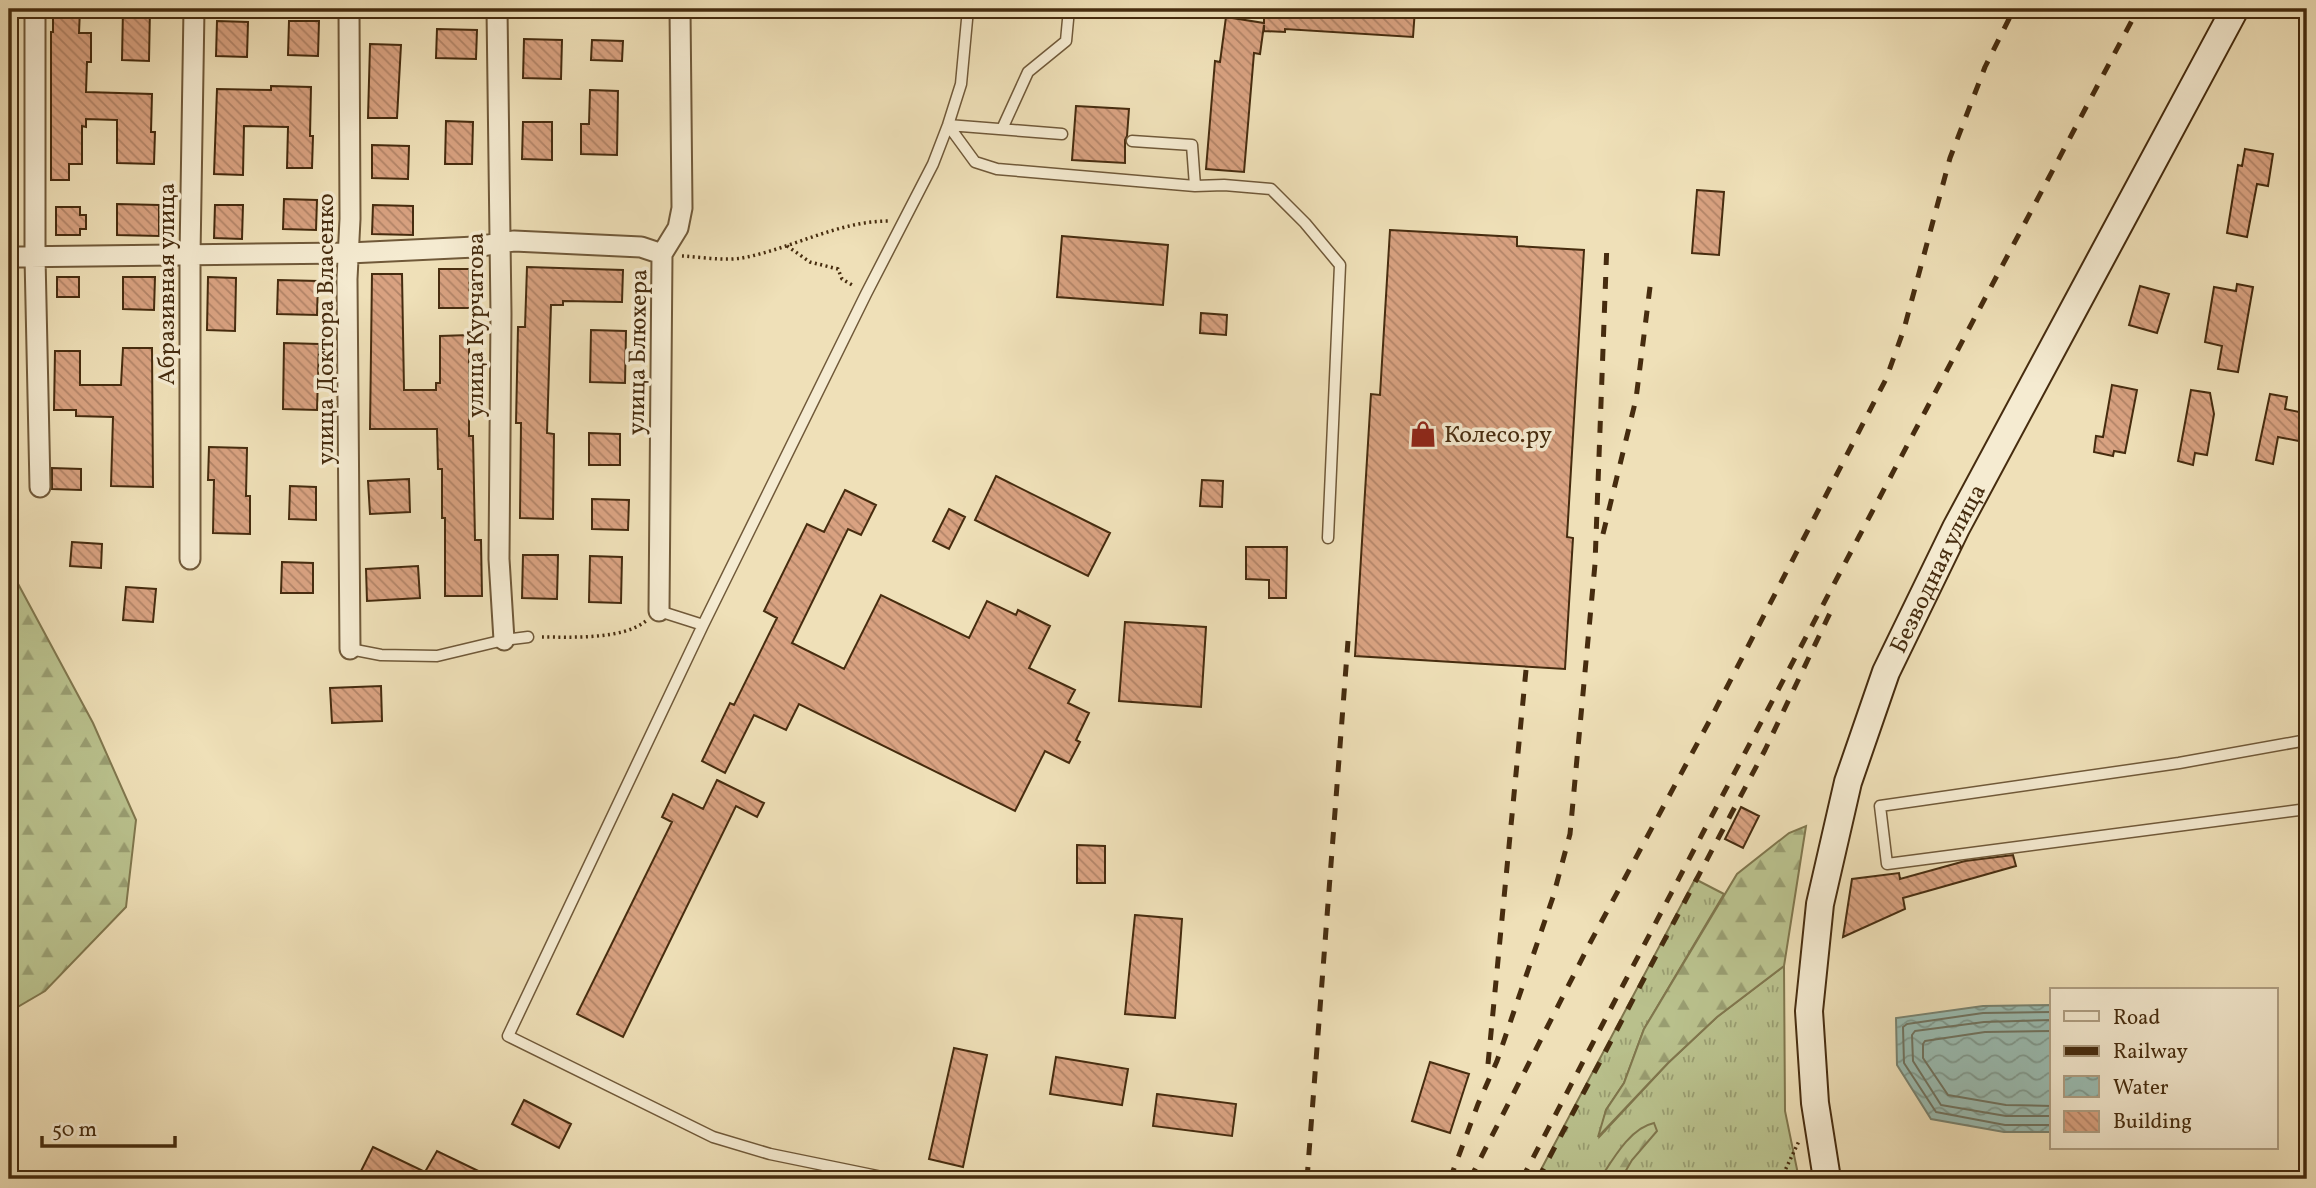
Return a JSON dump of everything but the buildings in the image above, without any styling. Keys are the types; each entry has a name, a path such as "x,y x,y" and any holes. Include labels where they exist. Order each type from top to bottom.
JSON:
{"main road":[{"name":"Безводная улица","path":"1827,1179 1815,1103 1810,1011 1820,904 1848,782 1886,672 1956,528 2235,9"}],"street":[{"path":"36,9 35,257 40,487"},
{"name":"Абразивная улица","path":"190,559 190,255 194,9"},
{"name":"улица Доктора Власенко","path":"349,9 350,649"},
{"name":"улица Курчатова","path":"497,9 500,242 499,559 504,640"},
{"name":"улица Блюхера","path":"659,611 662,254 678,228 682,208 680,9"},
{"path":"9,257 349,253 475,247 500,242 641,247 662,254"}],"lane":[{"path":"892,1179 770,1154 713,1137 508,1036 703,625 933,164 961,84 968,9"},
{"path":"1002,129 1028,72 1066,41 1069,9"},
{"path":"948,125 1062,134"},
{"path":"948,125 975,162 997,169 1195,186 1271,188 1305,223 1340,265 1328,538"},
{"path":"1132,141 1192,145 1195,186"},
{"path":"659,611 703,625"},
{"path":"350,649 381,655 438,656 528,637"},
{"path":"2307,740 2179,763 1880,806 1887,864 2307,808"}],"path":[{"path":"662,254 737,259 866,221 904,221"},
{"path":"787,246 810,261 838,269 842,279 866,294"},
{"path":"528,637 589,637 637,628 659,611"},
{"path":"1445,1179 1473,1179"}],"green space":[{"path":"9,567 93,723 136,820 126,907 45,991 9,1012"},
{"path":"1806,826 1784,966 1717,1017 1668,1063 1598,1137 1606,1110 1624,1083 1644,1029 1737,874 1789,833"},
{"path":"1695,879 1724,894 1644,1029 1624,1083 1606,1110 1600,1136 1668,1063 1717,1017 1784,966 1785,1111 1799,1179 1536,1179"},
{"path":"1654,1123 1657,1131 1632,1160 1621,1179 1600,1179 1630,1138 1645,1126"}],"water":[{"path":"2050,1005 2050,1132 2004,1132 1931,1119 1897,1065 1896,1018 1983,1006"}],"railway":[{"path":"1470,1179 1590,943 1711,718 1886,379 1904,329 1950,158 1985,67 2014,9"},
{"path":"1522,1179 2138,9"},
{"path":"1450,1179 1497,1061 1553,897 1570,834 1595,564 1607,242"},
{"path":"1603,534 1636,399 1651,279"},
{"path":"1538,1179 1765,750 1830,613"},
{"path":"1307,1179 1348,641"},
{"path":"1488,1064 1526,670"}],"place":[{"name":"Колесо.ру","path":"1423,434"}]}
